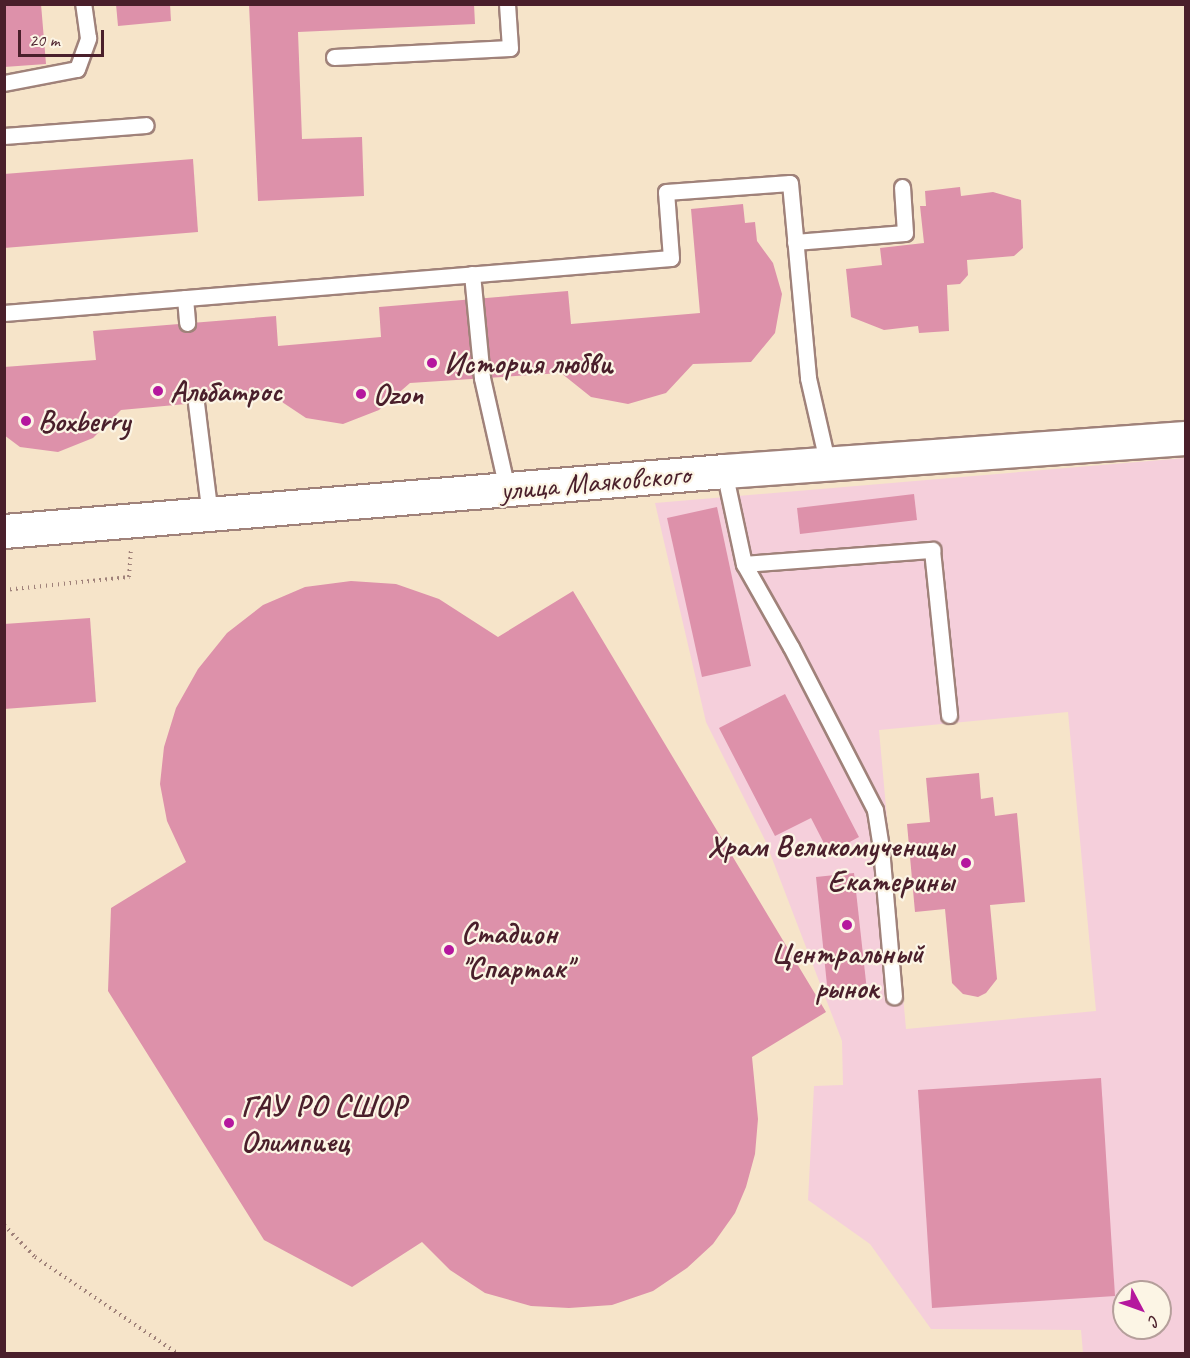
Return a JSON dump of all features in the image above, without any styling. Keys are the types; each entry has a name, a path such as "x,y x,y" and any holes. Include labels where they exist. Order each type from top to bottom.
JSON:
{"street":[{"name":"улица Маяковского","path":"4,531 724,471 1185,438"}],"lane":[{"path":"4,83 77,69 88,38 83,4"},
{"path":"334,57 510,48 507,4"},
{"path":"4,136 146,125"},
{"path":"4,313 671,258 666,192 789,183 808,378 828,465"},
{"path":"795,242 905,233 902,187"},
{"path":"472,274 482,378 507,489"},
{"path":"185,298 187,323"},
{"path":"196,403 210,515"},
{"path":"724,471 744,564 791,647 875,810 881,848 894,996"},
{"path":"744,564 932,550 949,715"}],"path":[{"path":"4,590 129,576 131,544"},
{"path":"4,1225 35,1257 177,1353"}],"shaded area":[{"name":"Центральный рынок","path":"1185,458 1185,1353 1083,1353 1081,1330 931,1329 870,1244 808,1200 814,1086 843,1085 842,1041 765,840 706,722 655,503","holes":["1068,712 1096,1011 906,1029 879,730"]}],"building":[{"path":"4,4 41,4 46,64 4,67"},
{"path":"116,4 170,4 171,21 118,26"},
{"path":"249,4 474,4 475,24 298,32 302,139 362,137 364,196 258,201"},
{"path":"193,159 198,232 4,248 4,174"},
{"path":"960,187 961,196 993,192 1021,200 1023,248 1014,256 967,260 968,275 960,284 947,285 949,331 919,333 918,326 884,330 851,317 846,269 882,265 880,248 924,243 920,206 926,206 925,191"},
{"path":"743,204 745,223 755,222 757,241 773,263 782,294 775,333 751,362 693,364 666,393 628,404 591,397 561,373 410,383 379,410 343,424 306,418 273,396 121,410 93,438 58,452 20,447 4,435 4,367 96,360 93,331 276,316 278,346 381,337 379,307 568,291 571,324 700,313 691,209"},
{"path":"914,494 917,520 800,534 797,508"},
{"path":"717,507 751,666 702,677 667,518"},
{"name":"Стадион \"Спартак\"","path":"351,581 396,584 439,599 498,637 573,591 826,1012 752,1057 758,1119 755,1154 746,1187 735,1213 713,1244 687,1268 653,1291 612,1305 569,1308 531,1306 485,1293 450,1270 422,1242 352,1287 264,1240 108,991 111,908 186,862 167,821 160,784 164,747 176,708 198,669 227,633 263,605 305,587"},
{"path":"90,618 96,702 4,709 4,624"},
{"path":"785,694 859,837 829,853 811,818 775,836 719,728"},
{"name":"Храм Великомученицы Екатерины","path":"979,773 981,799 993,797 995,816 1017,813 1025,902 990,905 997,979 986,993 978,997 963,994 952,983 945,909 915,912 907,824 930,822 926,778"},
{"path":"854,873 867,991 828,995 816,877"},
{"path":"1101,1078 1114,1280 1112,1280 1112,1296 932,1308 918,1090"}],"place":[{"name":"История любви","path":"432,363"},
{"name":"Альбатрос","path":"158,391"},
{"name":"Ozon","path":"361,394"},
{"name":"Boxberry","path":"26,421"},
{"name":"Храм Великомученицы Екатерины","path":"966,863"},
{"name":"Центральный рынок","path":"847,925"},
{"name":"Стадион \"Спартак\"","path":"449,950"},
{"name":"ГАУ РО СШОР Олимпиец","path":"229,1123"}]}
